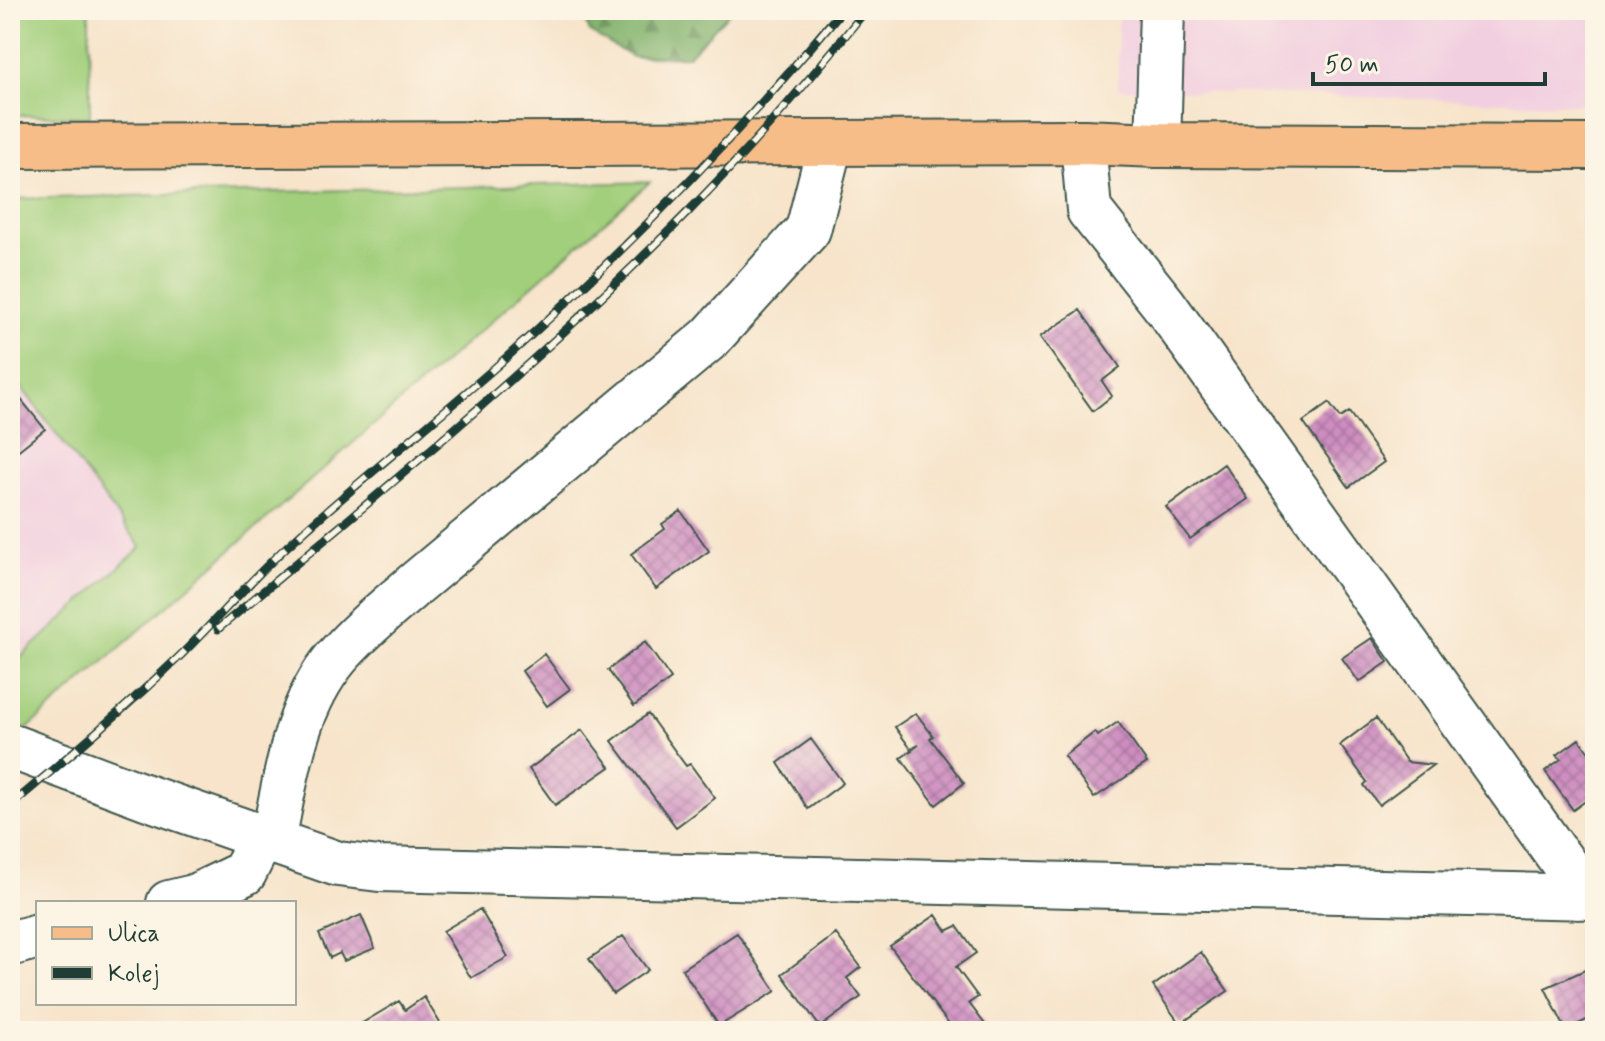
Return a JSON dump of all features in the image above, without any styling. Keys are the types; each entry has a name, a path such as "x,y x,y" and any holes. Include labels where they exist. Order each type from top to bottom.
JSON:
{"main road":[{"path":"10,146 1083,142 1595,147"}],"street":[{"path":"1158,145 1162,10"},
{"path":"1083,142 1089,210 1165,306 1586,897"},
{"path":"177,901 194,897 244,873 268,839 295,735 313,696 336,658 393,603 710,338 808,230 830,144"},
{"path":"10,746 338,864 379,869 1586,897"},
{"path":"10,944 36,937"}],"shaded area":[{"path":"1118,10 1595,10 1595,105 1118,89"},
{"path":"10,372 142,547 10,667"}],"green space":[{"path":"10,10 89,10 90,117 10,115"},
{"path":"580,10 732,10 688,56 632,57 590,32"},
{"path":"650,182 26,730 10,727 10,667 141,547 10,372 10,199"}],"building":[{"path":"1080,310 1120,367 1102,381 1112,396 1093,411 1040,337"},
{"path":"10,386 45,429 10,457"},
{"path":"1329,403 1340,418 1349,412 1384,462 1349,487 1303,422"},
{"path":"1224,464 1248,499 1190,539 1166,507"},
{"path":"681,511 709,551 656,589 631,554 665,529 662,524"},
{"path":"1372,638 1388,662 1359,682 1342,658"},
{"path":"645,642 671,679 634,706 608,670"},
{"path":"544,654 570,689 547,706 522,671"},
{"path":"916,713 933,736 930,738 964,783 936,805 901,758 919,745 911,749 895,727"},
{"path":"648,714 686,766 690,764 715,798 676,827 612,741"},
{"path":"1376,718 1407,762 1433,765 1379,805 1364,785 1367,782 1340,745"},
{"path":"1118,722 1147,763 1094,798 1064,756 1095,732 1098,736"},
{"path":"582,730 610,767 555,805 529,769"},
{"path":"811,739 843,783 808,809 778,763"},
{"path":"1579,739 1595,761 1595,794 1573,810 1545,771 1561,759 1557,755"},
{"path":"480,909 508,957 471,978 443,931"},
{"path":"361,915 375,948 344,961 340,953 330,958 319,934"},
{"path":"936,915 947,931 957,926 976,953 956,967 978,997 969,1003 990,1031 954,1031 890,946"},
{"path":"737,933 776,991 719,1026 682,969"},
{"path":"836,934 861,967 847,978 861,997 820,1027 782,974"},
{"path":"623,936 648,970 613,994 589,959"},
{"path":"1201,952 1228,991 1180,1024 1153,986"},
{"path":"1587,969 1595,984 1595,1016 1566,1030 1545,988"},
{"path":"424,997 445,1031 349,1031 399,1001 405,1010"}],"railway":[{"path":"10,806 161,674 292,542 507,357 595,275 681,190 842,10"},
{"path":"218,629 457,427 630,269 756,140 866,10"}]}
